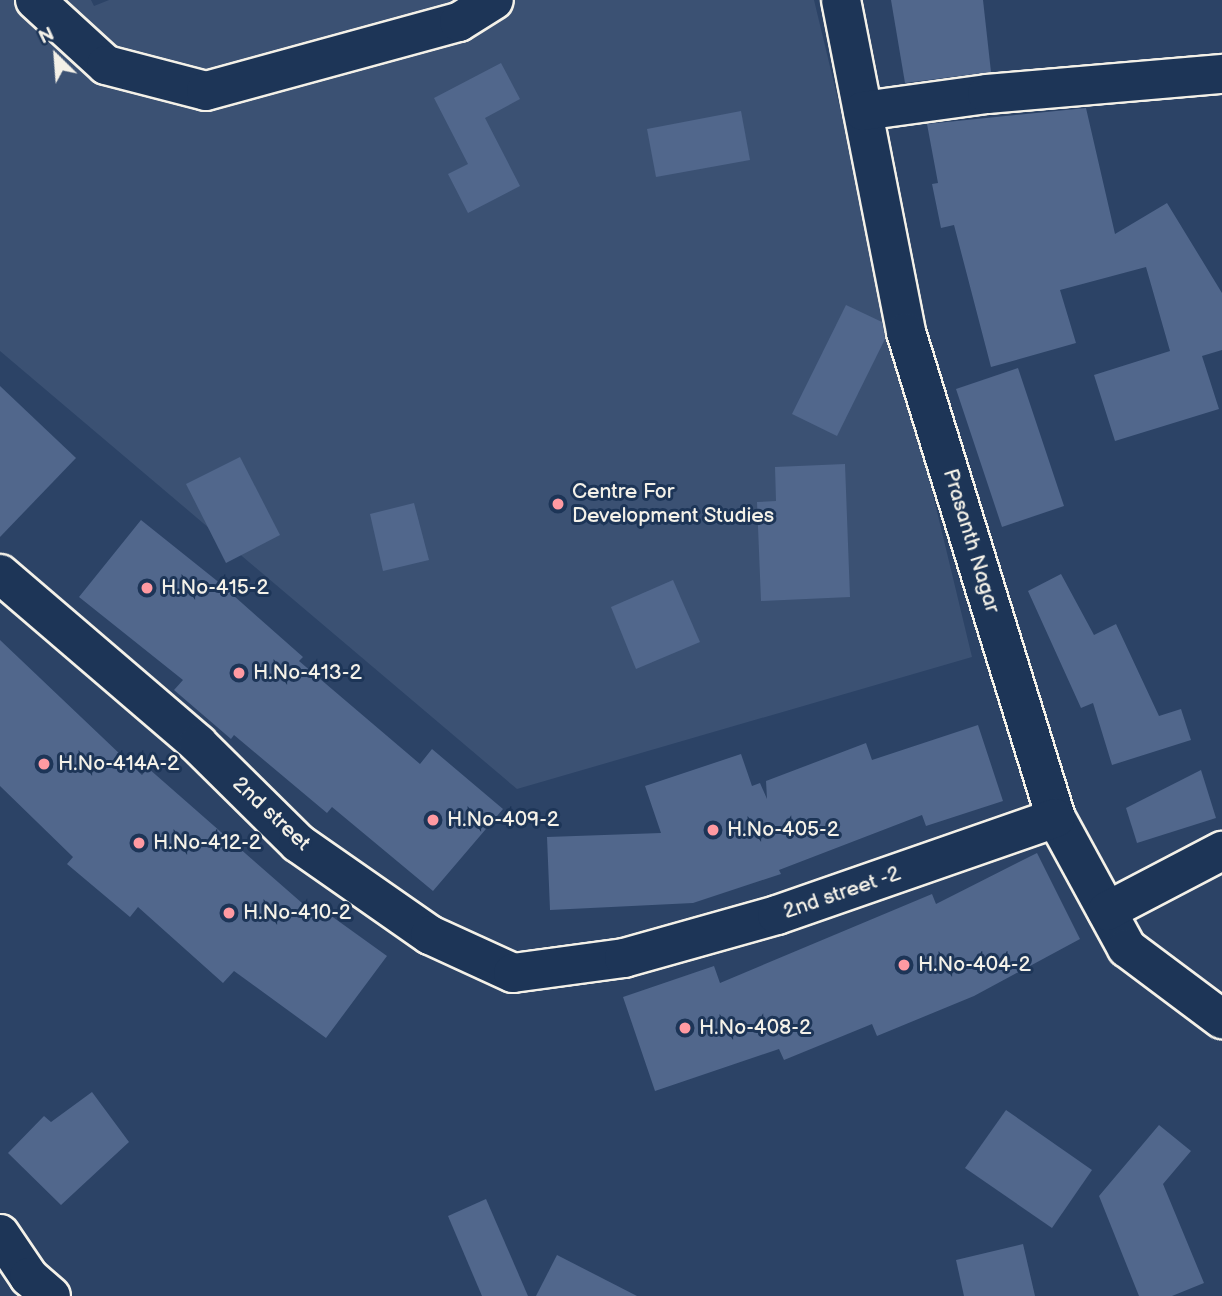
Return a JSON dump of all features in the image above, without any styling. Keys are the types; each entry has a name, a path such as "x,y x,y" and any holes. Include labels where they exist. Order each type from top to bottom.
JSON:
{"street":[{"path":"35,0 106,65 206,91 459,22 494,0"},
{"name":"Prasanth Nagar","path":"841,0 906,332 1056,818 1128,948 1222,1019"},
{"path":"863,111 987,94 1222,74"},
{"name":"2nd street","path":"0,574 198,744 298,843 429,935 513,973 624,958"},
{"name":"2nd street -2","path":"624,958 777,915 1056,818"},
{"path":"1107,911 1222,851"},
{"path":"0,1234 29,1277 51,1296"}],"shaded area":[{"name":"Centre For Development Studies","path":"0,0 91,0 94,6 109,0 814,0 972,657 517,789 0,351"}],"building":[{"path":"891,0 983,0 991,72 905,83"},
{"path":"501,63 520,99 485,118 520,186 468,213 448,174 468,164 434,98"},
{"path":"1086,108 1115,234 1167,203 1222,293 1222,350 1202,356 1219,409 1115,441 1094,375 1170,351 1146,267 1060,290 1076,343 991,367 954,225 941,228 932,184 938,183 927,124"},
{"path":"741,111 750,160 656,177 647,129"},
{"path":"846,305 882,322 885,339 837,436 792,414"},
{"path":"1018,368 1064,506 1002,527 956,389"},
{"path":"0,386 76,458 0,537"},
{"path":"240,457 280,535 226,563 186,484"},
{"path":"845,464 850,597 761,601 757,502 776,501 775,467"},
{"path":"414,503 429,560 383,571 370,514"},
{"path":"141,520 216,580 303,657 299,661 420,764 432,749 503,809 433,891 332,807 327,813 234,735 231,739 174,690 183,680 79,597"},
{"path":"1061,574 1094,635 1116,624 1159,716 1181,709 1191,740 1112,765 1093,703 1081,708 1028,591"},
{"path":"673,580 700,642 636,669 611,607"},
{"path":"0,640 142,775 148,768 318,917 323,910 387,956 326,1038 234,971 223,983 138,907 130,917 67,864 73,857 0,786"},
{"path":"978,725 1003,801 926,826 922,815 779,870 781,874 693,903 550,910 547,837 661,833 645,786 741,754 752,786 760,783 767,799 766,781 866,743 872,760"},
{"path":"1201,770 1216,818 1137,843 1126,808"},
{"path":"1037,853 1080,939 974,996 877,1036 872,1024 784,1060 779,1049 655,1091 623,997 714,966 720,983 932,894 936,904"},
{"path":"92,1092 129,1142 61,1205 8,1153 44,1116 51,1122"},
{"path":"1006,1110 1092,1170 1052,1228 965,1168"},
{"path":"1159,1125 1191,1151 1163,1184 1204,1283 1172,1296 1139,1296 1099,1196"},
{"path":"486,1199 528,1296 482,1296 448,1216"},
{"path":"1023,1244 1035,1296 964,1296 956,1260"},
{"path":"557,1255 637,1296 536,1296"}],"place":[{"name":"Centre For Development Studies","path":"558,504"},
{"name":"H.No-415-2","path":"147,588"},
{"name":"H.No-413-2","path":"239,673"},
{"name":"H.No-414A-2","path":"44,764"},
{"name":"H.No-409-2","path":"433,820"},
{"name":"H.No-405-2","path":"713,830"},
{"name":"H.No-412-2","path":"139,843"},
{"name":"H.No-410-2","path":"229,913"},
{"name":"H.No-404-2","path":"904,965"},
{"name":"H.No-408-2","path":"685,1028"}]}
